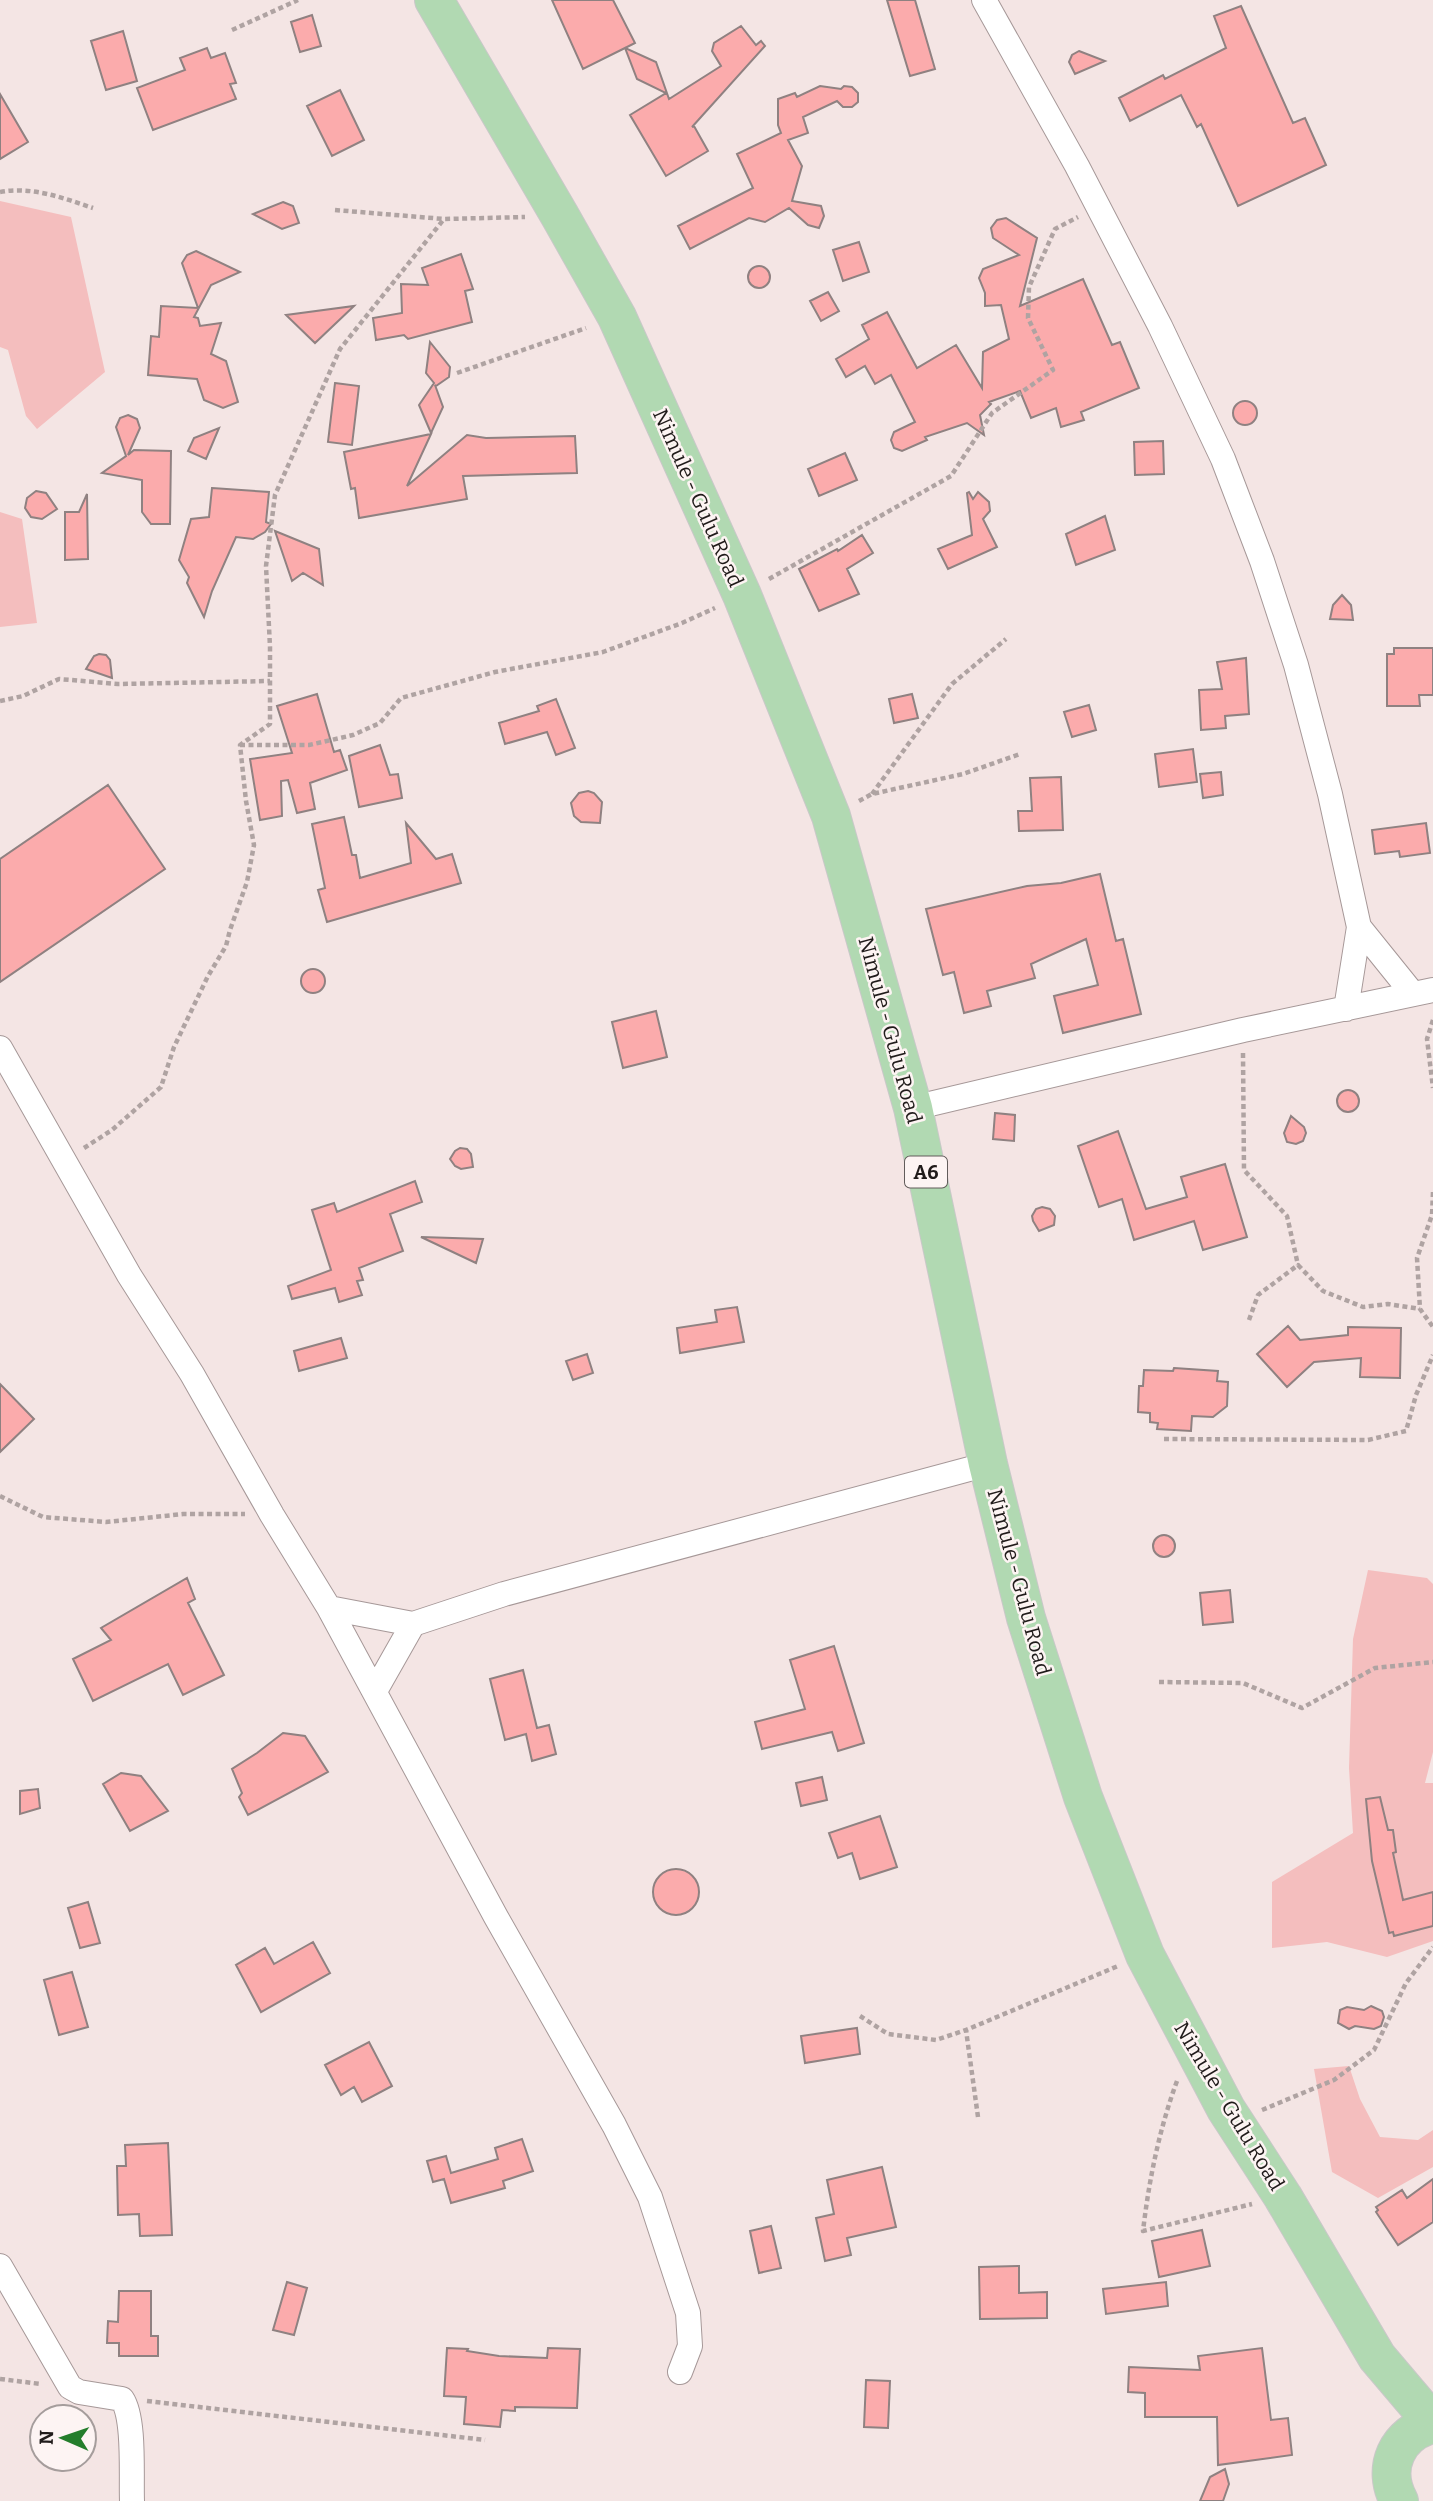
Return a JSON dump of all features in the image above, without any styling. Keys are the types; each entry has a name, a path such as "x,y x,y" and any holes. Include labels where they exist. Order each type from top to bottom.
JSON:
{"main road":[{"name":"Nimule - Gulu Road","path":"434,0 617,317 742,595 831,816 913,1108 988,1464 1026,1618 1083,1797 1145,1955 1226,2109 1283,2197 1377,2357 1433,2424"},
{"name":"Nimule - Gulu Road","path":"1377,2357 1398,2447"},
{"name":"A6","path":"1398,2501 1391,2479 1391,2468 1398,2447 1413,2431 1433,2424"}],"street":[{"path":"984,0 1077,166 1160,326 1223,459 1262,561 1296,665 1330,794 1359,927 1346,1009"},
{"path":"1359,927 1423,992"},
{"path":"913,1108 1243,1030 1423,992"},
{"path":"0,1048 129,1275 192,1374 272,1515 329,1608 496,1917 614,2125 650,2197 688,2313 690,2346 680,2372"},
{"path":"329,1608 413,1624 504,1594 988,1464"},
{"path":"375,1691 413,1624"},
{"path":"0,2266 70,2387 79,2392 122,2399 128,2410 130,2427 132,2501"}],"path":[{"path":"232,30 298,0"},
{"path":"0,192 13,189 52,195 93,208"},
{"path":"335,210 444,219 560,216"},
{"path":"63,1161 112,1130 161,1087 174,1046 208,976 226,946 247,882 254,845 240,745 270,723 266,566 275,495 340,349 444,219"},
{"path":"457,373 617,317"},
{"path":"872,794 952,684 1006,639"},
{"path":"0,701 23,696 60,679 118,684 270,681"},
{"path":"831,816 872,794 963,774 1020,754"},
{"path":"1433,1020 1427,1038 1433,1088"},
{"path":"1243,1030 1244,1170 1287,1216 1298,1265 1323,1291 1363,1307 1388,1304 1420,1309"},
{"path":"1433,1192 1432,1215 1417,1258 1420,1309 1433,1327"},
{"path":"1249,1320 1258,1295 1298,1265"},
{"path":"1164,1439 1368,1440 1406,1431 1416,1395 1433,1355"},
{"path":"0,1496 43,1517 106,1522 183,1514 272,1515"},
{"path":"1159,1682 1243,1683 1302,1708 1375,1668 1433,1662"},
{"path":"1226,2109 1255,2112 1282,2104 1335,2080 1374,2050 1406,1983 1433,1947"},
{"path":"860,2016 888,2034 936,2040 1145,1955"},
{"path":"966,2030 978,2117"},
{"path":"1190,2044 1163,2119 1147,2194 1143,2231 1283,2197"},
{"path":"0,2379 70,2387"},
{"path":"122,2399 485,2440"}],"shaded area":[{"path":"0,201 71,217 105,372 37,429 26,416 8,350 0,347"},
{"path":"0,512 22,519 37,623 0,627"},
{"path":"1368,1570 1427,1578 1433,1584 1433,1752 1425,1783 1433,1783 1433,1941 1387,1957 1327,1942 1272,1948 1272,1882 1353,1833 1349,1768 1353,1639"},
{"path":"1349,2066 1360,2099 1380,2137 1418,2140 1433,2130 1433,2167 1378,2198 1332,2172 1314,2069"}],"building":[{"path":"552,0 613,0 635,43 583,69"},
{"path":"887,0 915,0 935,69 910,76"},
{"path":"1241,6 1293,123 1305,118 1326,165 1238,206 1201,124 1197,127 1181,95 1130,121 1119,98 1163,75 1165,79 1226,48 1214,16"},
{"path":"312,15 321,46 300,52 291,22"},
{"path":"741,26 756,45 761,41 765,46 692,127 694,126 708,151 666,176 630,115 666,93 637,79 625,48 656,62 669,99 721,66 712,51 714,43"},
{"path":"123,31 137,81 106,90 91,41"},
{"path":"207,48 211,58 225,53 236,83 230,84 236,99 153,130 137,88 185,70 180,58"},
{"path":"1079,51 1105,61 1075,74 1069,62 1072,55"},
{"path":"820,86 841,89 844,86 852,87 858,93 858,102 852,107 843,107 837,101 803,117 808,133 788,140 802,166 792,201 821,206 824,216 819,228 808,225 789,208 765,222 749,218 690,249 678,226 753,188 737,154 781,133 778,125 778,99 795,93 797,97"},
{"path":"340,90 364,140 332,156 307,106"},
{"path":"0,94 28,142 0,159"},
{"path":"283,202 293,206 299,223 282,229 253,214"},
{"path":"1006,218 1037,238 1020,306 1083,279 1112,345 1120,342 1139,388 1081,412 1084,420 1061,427 1056,408 1031,418 1020,391 989,402 991,404 980,415 984,435 967,423 925,437 927,440 902,451 894,448 891,440 894,432 915,422 891,375 875,384 865,366 846,377 836,359 869,339 862,325 887,312 917,368 956,345 982,388 983,352 1009,339 1001,305 985,306 985,293 979,278 983,269 1019,255 993,238 991,228 997,220"},
{"path":"859,242 869,272 843,281 833,250"},
{"path":"196,251 240,272 211,285 194,317 198,318 200,326 221,323 211,354 226,361 238,402 223,408 204,400 197,379 148,375 151,336 159,337 161,306 198,308 182,263 187,255"},
{"path":"461,254 473,289 465,291 472,322 408,339 404,335 376,340 373,318 402,313 401,284 428,285 422,268"},
{"path":"759,266 767,269 770,277 767,285 759,288 751,285 748,277 751,269"},
{"path":"828,292 839,311 821,321 810,301"},
{"path":"354,306 315,343 286,315"},
{"path":"430,342 450,367 449,377 435,385 443,407 431,433 419,405 434,383 426,373"},
{"path":"335,383 359,386 352,445 328,442"},
{"path":"1245,401 1253,405 1257,413 1253,421 1245,425 1237,421 1233,413 1237,405"},
{"path":"128,415 137,419 140,428 128,455 134,450 171,451 170,524 151,524 142,512 142,480 102,473 126,456 116,427 120,418"},
{"path":"219,428 206,459 188,451 194,438"},
{"path":"431,434 407,486 467,435 486,438 575,436 577,473 463,476 467,499 359,518 355,488 351,489 344,452"},
{"path":"1163,441 1164,474 1135,475 1134,442"},
{"path":"845,453 857,480 819,496 808,469"},
{"path":"212,488 269,492 266,522 271,524 265,532 253,539 236,537 212,591 204,617 187,583 189,577 179,560 191,519 209,517"},
{"path":"36,491 46,493 57,509 42,519 31,517 25,508 27,498"},
{"path":"969,492 973,499 978,492 989,502 990,511 983,519 997,547 948,569 938,549 972,535"},
{"path":"87,494 88,559 65,560 65,512 79,512"},
{"path":"1105,516 1115,550 1076,565 1066,534"},
{"path":"275,531 319,549 323,585 303,573 292,581"},
{"path":"862,535 873,553 847,569 859,594 819,611 799,569 837,549 838,551"},
{"path":"1342,595 1351,605 1353,620 1330,619 1333,605"},
{"path":"1394,648 1433,648 1433,695 1419,695 1420,706 1387,706 1387,654 1394,654"},
{"path":"106,655 110,660 112,678 86,669 94,656"},
{"path":"1246,658 1249,714 1225,716 1226,728 1201,730 1199,690 1222,689 1217,662"},
{"path":"317,694 334,752 340,750 347,770 310,783 315,809 297,813 288,780 281,781 282,816 260,820 250,759 292,753 277,706"},
{"path":"912,694 918,718 894,723 889,699"},
{"path":"556,699 575,748 556,755 547,732 505,744 499,723 539,711 537,706"},
{"path":"1089,705 1096,730 1072,737 1064,712"},
{"path":"380,745 390,775 398,774 402,798 359,807 349,756"},
{"path":"1193,749 1197,782 1159,787 1155,754"},
{"path":"1221,772 1223,795 1203,798 1200,774"},
{"path":"1061,777 1063,830 1019,831 1018,811 1032,811 1030,778"},
{"path":"108,785 165,869 0,982 0,859"},
{"path":"579,793 594,793 602,802 600,823 581,822 574,816 571,803"},
{"path":"344,817 360,878 411,863 406,823 436,859 452,854 461,883 327,922 318,890 325,888 312,824"},
{"path":"1426,823 1430,853 1400,857 1399,851 1375,854 1372,830"},
{"path":"1100,874 1116,941 1123,939 1141,1014 1063,1033 1054,996 1098,985 1086,939 1031,964 1035,978 987,991 991,1006 964,1013 954,972 943,975 926,909 1027,886 1061,883"},
{"path":"313,969 322,972 325,981 322,990 313,993 304,990 301,981 304,972"},
{"path":"656,1011 667,1057 623,1068 612,1022"},
{"path":"1348,1090 1356,1093 1359,1101 1356,1109 1348,1112 1340,1109 1337,1101 1340,1093"},
{"path":"995,1113 1015,1115 1014,1141 993,1139"},
{"path":"1291,1116 1304,1127 1306,1133 1303,1141 1296,1144 1287,1142 1284,1133"},
{"path":"1118,1131 1146,1209 1187,1197 1181,1177 1225,1164 1247,1237 1203,1250 1194,1221 1134,1240 1122,1199 1099,1207 1078,1146"},
{"path":"460,1148 467,1149 471,1154 473,1167 461,1169 450,1159"},
{"path":"415,1181 422,1202 390,1214 403,1251 359,1268 363,1280 357,1281 362,1295 339,1302 335,1288 292,1299 288,1286 331,1270 312,1210 334,1203 337,1212"},
{"path":"1036,1209 1050,1209 1055,1216 1054,1225 1039,1231 1032,1216"},
{"path":"421,1237 483,1239 476,1263"},
{"path":"737,1307 744,1342 680,1353 677,1328 717,1322 715,1310"},
{"path":"1288,1326 1300,1340 1348,1335 1348,1327 1401,1328 1400,1378 1360,1377 1361,1358 1314,1362 1287,1387 1257,1354"},
{"path":"341,1338 347,1358 299,1371 294,1351"},
{"path":"587,1354 593,1373 573,1380 566,1361"},
{"path":"1174,1368 1218,1371 1217,1381 1228,1382 1227,1406 1213,1417 1192,1416 1191,1431 1157,1429 1158,1423 1150,1422 1150,1413 1138,1412 1139,1386 1143,1386 1144,1370 1173,1371"},
{"path":"0,1384 34,1419 0,1452"},
{"path":"1164,1535 1172,1538 1175,1546 1172,1554 1164,1557 1156,1554 1153,1546 1156,1538"},
{"path":"187,1578 195,1599 188,1603 224,1675 183,1695 168,1664 93,1701 73,1659 111,1640 101,1628"},
{"path":"1230,1590 1233,1622 1203,1625 1200,1593"},
{"path":"834,1646 864,1743 838,1751 832,1732 762,1749 755,1722 805,1709 790,1660"},
{"path":"523,1670 537,1728 549,1725 556,1754 532,1761 526,1734 505,1740 490,1679"},
{"path":"283,1733 305,1736 328,1772 248,1815 239,1797 242,1793 232,1769"},
{"path":"121,1773 141,1776 168,1811 130,1831 103,1784"},
{"path":"822,1777 827,1800 801,1806 796,1783"},
{"path":"38,1789 40,1808 20,1814 20,1791"},
{"path":"1380,1797 1388,1830 1393,1830 1396,1852 1393,1853 1403,1900 1433,1892 1433,1926 1394,1936 1393,1932 1389,1933 1372,1861 1366,1799"},
{"path":"880,1816 897,1867 860,1879 852,1853 838,1858 829,1833"},
{"path":"676,1869 685,1870 692,1876 698,1883 698,1901 692,1908 685,1914 676,1915 667,1914 660,1908 654,1901 653,1892 654,1883 660,1876 667,1870"},
{"path":"88,1902 100,1943 80,1948 68,1908"},
{"path":"313,1942 330,1973 261,2012 236,1965 265,1948 274,1964"},
{"path":"72,1972 88,2027 59,2035 44,1980"},
{"path":"1371,2006 1382,2011 1384,2017 1381,2026 1374,2029 1355,2026 1349,2029 1338,2023 1340,2010 1347,2007 1364,2010"},
{"path":"857,2028 860,2054 805,2063 801,2036"},
{"path":"369,2042 392,2086 362,2102 354,2087 341,2095 325,2065"},
{"path":"522,2139 533,2171 503,2181 505,2188 451,2203 444,2179 433,2182 427,2161 446,2156 451,2173 498,2159 495,2148"},
{"path":"168,2143 172,2235 140,2236 139,2214 118,2215 117,2166 126,2166 125,2145"},
{"path":"882,2167 896,2227 847,2238 851,2255 825,2261 816,2218 834,2214 827,2180"},
{"path":"1433,2179 1433,2222 1398,2245 1376,2212 1376,2207 1402,2190 1407,2198"},
{"path":"771,2226 781,2268 759,2273 750,2231"},
{"path":"1202,2230 1210,2266 1159,2277 1152,2241"},
{"path":"1019,2266 1019,2293 1047,2292 1047,2318 980,2319 979,2267"},
{"path":"287,2282 307,2288 294,2335 273,2330"},
{"path":"1166,2282 1168,2306 1106,2314 1103,2289"},
{"path":"119,2291 151,2291 151,2336 158,2336 158,2356 119,2356 119,2343 107,2343 108,2321 118,2322"},
{"path":"447,2348 468,2349 467,2351 499,2356 547,2358 548,2348 580,2349 577,2408 515,2407 515,2411 502,2410 500,2427 464,2424 466,2397 444,2396"},
{"path":"1262,2348 1271,2420 1288,2418 1292,2455 1218,2465 1217,2417 1145,2417 1145,2393 1128,2392 1129,2367 1200,2370 1198,2356"},
{"path":"866,2380 890,2381 888,2428 864,2427"},
{"path":"1225,2469 1229,2484 1223,2501 1200,2501 1210,2477"}]}
